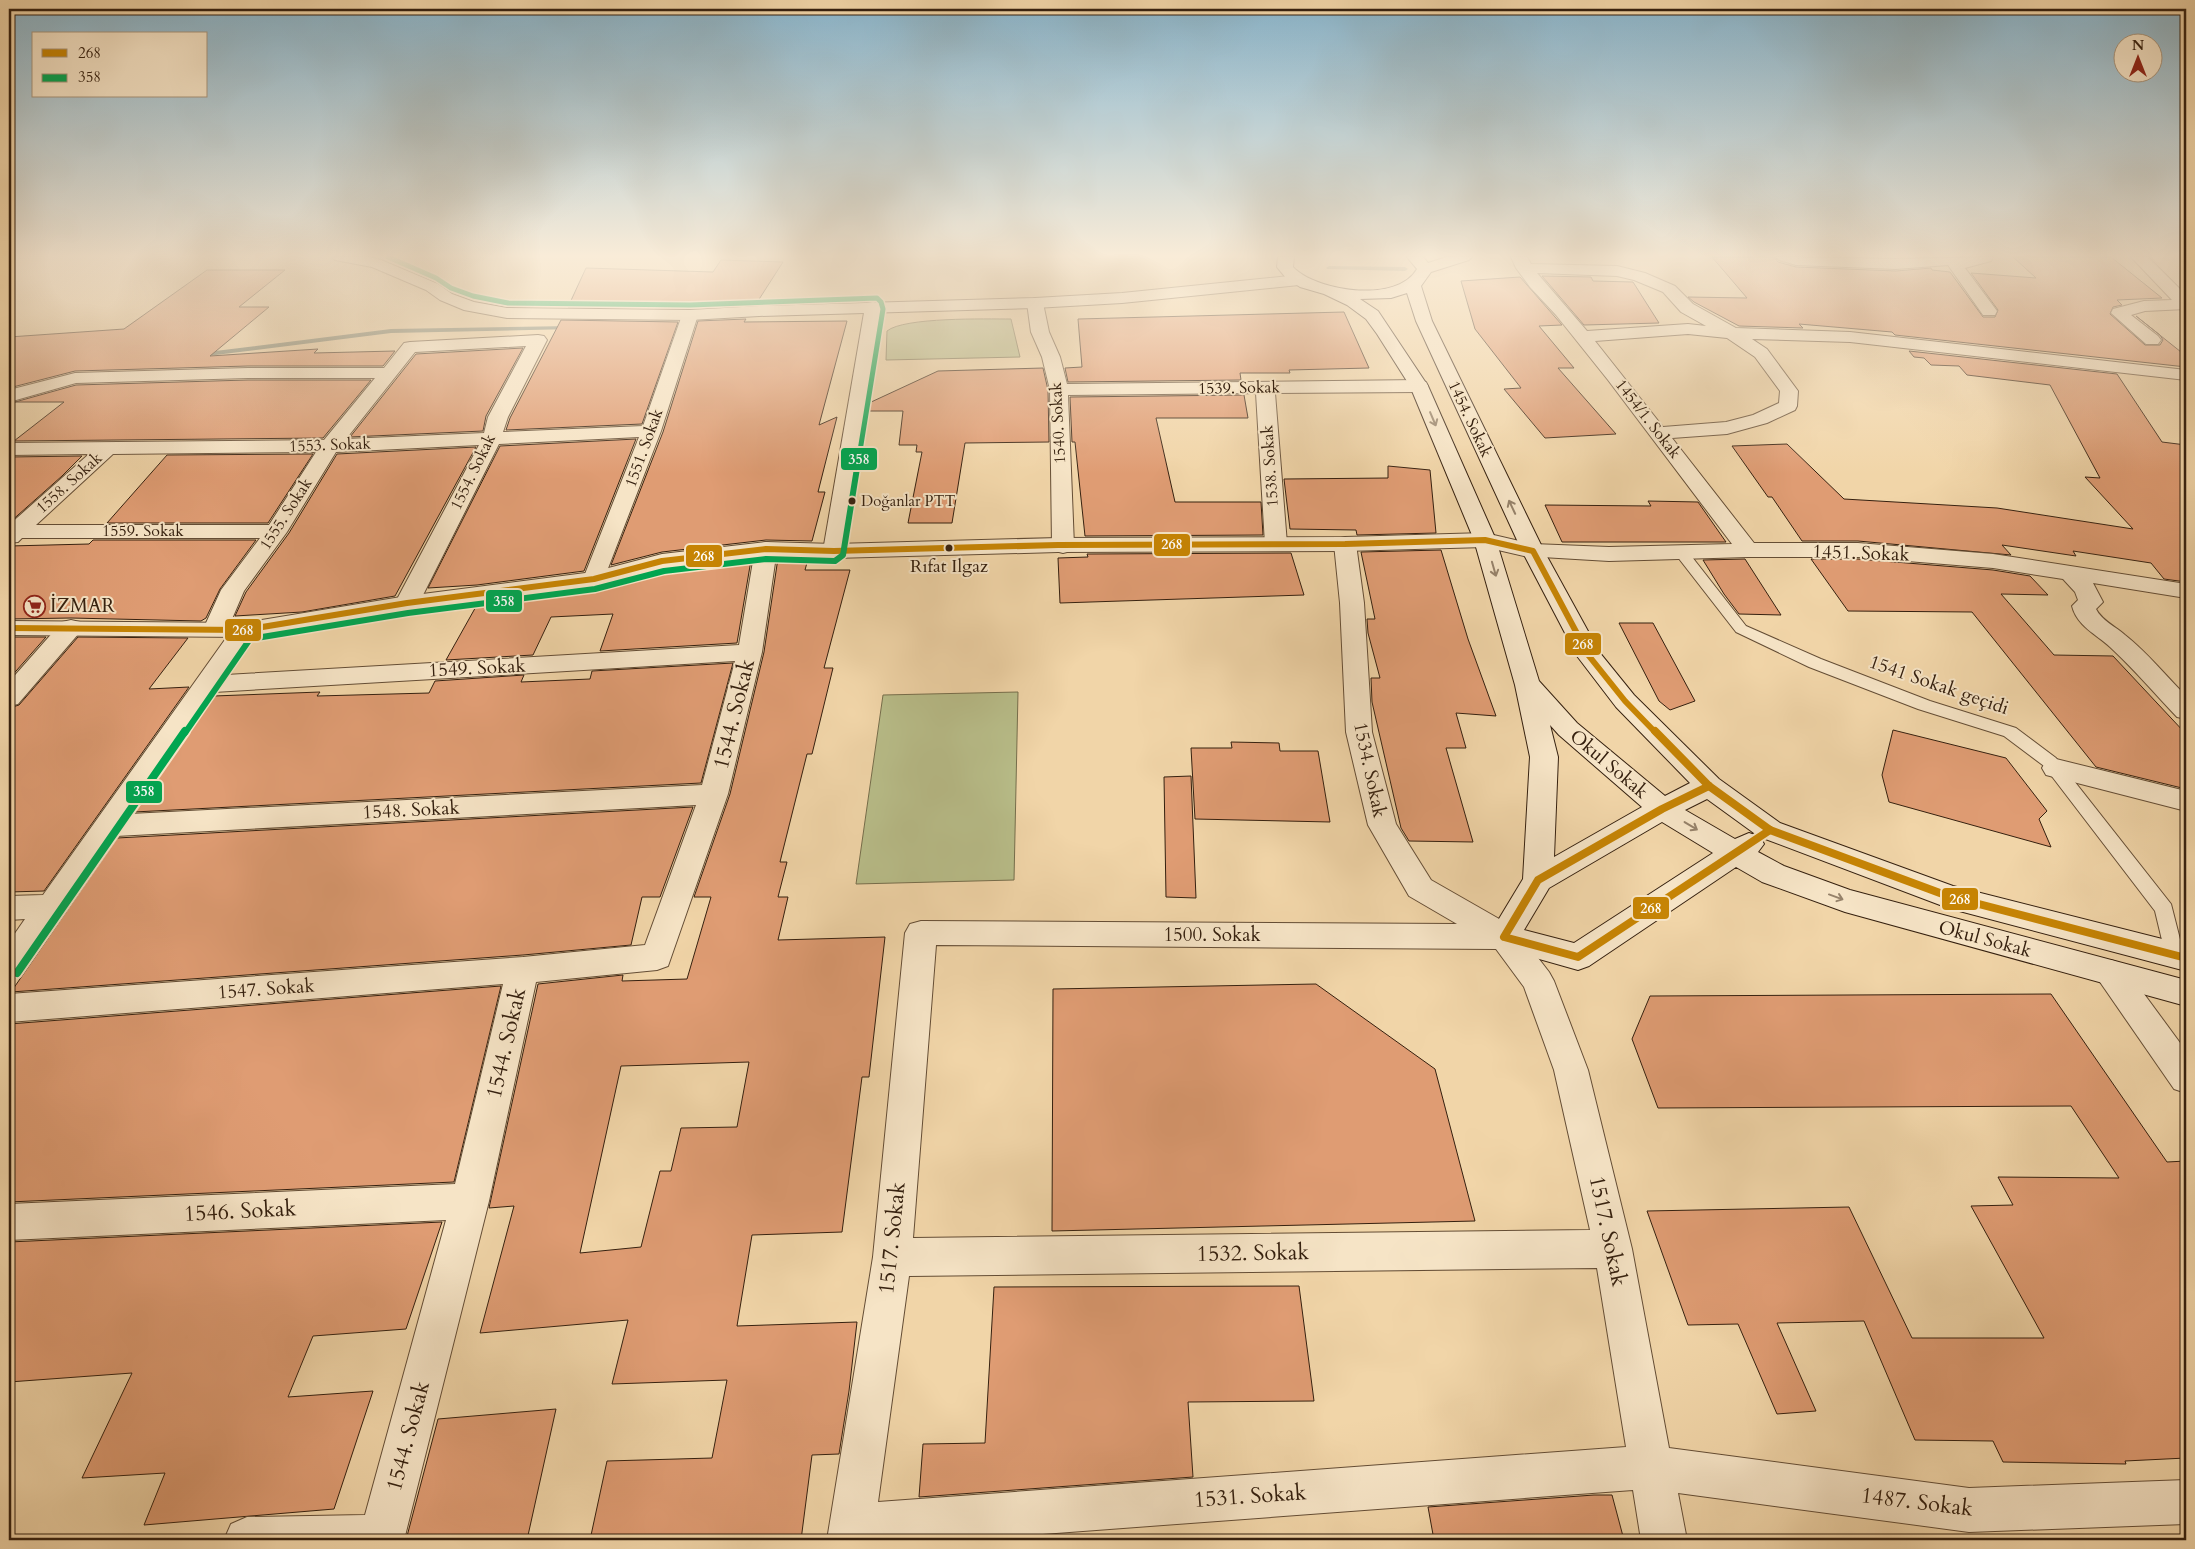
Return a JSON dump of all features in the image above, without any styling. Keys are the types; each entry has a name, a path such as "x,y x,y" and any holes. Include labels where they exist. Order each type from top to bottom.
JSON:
{"street":[{"name":"1551. Sokak","path":"594,579 651,431 685,329"},
{"path":"834,550 869,329"},
{"name":"1540. Sokak","path":"1040,329 1051,357 1059,390 1063,546"},
{"name":"Okul Sokak","path":"1384,329 1419,386 1485,540 1527,684 1568,729 1662,809 1774,874 1845,900 2186,993"},
{"name":"1454. Sokak","path":"1428,329 1533,551"},
{"name":"1454/1. Sokak","path":"1576,329 1659,433 1748,550"},
{"path":"1659,433 1727,428 1760,419 1788,406 1789,392 1762,353 1725,329"},
{"path":"2138,329 2152,340"},
{"path":"1582,337 1679,330 1850,337 2186,375"},
{"name":"1555. Sokak","path":"244,630 218,623 233,590 276,532 330,446 410,347 538,340"},
{"name":"1554. Sokak","path":"407,604 492,438 498,418 538,340"},
{"path":"9,396 75,378 248,373 390,373"},
{"name":"1539. Sokak","path":"1059,390 1419,386"},
{"name":"1538. Sokak","path":"1265,388 1276,544"},
{"name":"1553. Sokak","path":"9,449 330,446 651,431"},
{"name":"1558. Sokak","path":"11,533 107,449"},
{"name":"1559. Sokak","path":"11,533 276,532"},
{"name":"1451. Sokak","path":"244,630 407,604 594,579 662,561 766,549 834,550 1345,544 1485,540 1533,551 1609,554 1680,551 1858,550 1993,561 2186,591"},
{"name":"1534. Sokak","path":"1345,544 1352,603 1359,732 1382,825 1420,888 1504,937"},
{"name":"1544. Sokak","path":"381,1539 470,1201 523,970 657,957 714,794 750,652 766,549"},
{"path":"1533,551 1589,656 1625,701 1709,786 1770,830 1948,896 2180,956"},
{"path":"2069,572 2086,590 2091,602 2084,606 2086,614 2101,629 2118,640 2186,711"},
{"path":"9,628 71,627 244,630"},
{"path":"9,698 71,627"},
{"path":"9,967 244,630"},
{"name":"1549. Sokak","path":"205,684 750,652"},
{"path":"1527,684 1544,757 1538,880 1504,937 1578,957 1770,830"},
{"path":"2056,768 2186,801"},
{"path":"1538,880 1662,809 1709,786"},
{"name":"1548. Sokak","path":"107,826 714,794"},
{"path":"9,908 51,906"},
{"name":"1500. Sokak","path":"921,933 1504,937"},
{"name":"1517. Sokak","path":"851,1533 892,1257 921,933"},
{"name":"1517. Sokak","path":"1504,937 1538,981 1571,1070 1613,1249 1664,1540"},
{"name":"1547. Sokak","path":"9,1008 523,970"},
{"path":"2111,973 2186,1078"},
{"name":"1546. Sokak","path":"9,1222 470,1201"},
{"name":"1532. Sokak","path":"892,1257 1613,1249"},
{"name":"1487. Sokak","path":"1650,1467 1969,1510 2186,1502"},
{"name":"1531. Sokak","path":"851,1533 1650,1467"},
{"path":"247,1540 381,1539"}],"lane":[{"name":"1541 Sokak geçidi","path":"1680,551 1741,629 1815,663 1906,698 2010,732 2050,762 2164,909 2180,956"}],"green space":[{"path":"890,329 1013,329 1020,357 886,360 887,331"},
{"path":"1018,692 1014,880 856,884 883,695"}],"building":[{"path":"120,329 242,329 210,356 318,349 314,353 395,351 383,366 248,366 75,371 9,388 9,337"},
{"path":"556,329 675,329 642,424 506,430 510,418"},
{"path":"695,329 845,329 819,425 837,417 818,492 825,492 812,541 766,540 662,552 611,565 663,432"},
{"path":"1079,329 1352,329 1369,368 1289,370 1290,373 1240,373 1241,380 1068,382 1065,368 1082,367"},
{"path":"1475,329 1542,329 1574,368 1558,368 1616,434 1545,438 1504,389 1521,388"},
{"path":"1860,329 2127,329 2145,345 2160,345 2163,340 2160,335 2186,356 2186,367 1895,335 1892,332"},
{"path":"523,348 486,416 483,431 350,437 416,354"},
{"path":"1909,351 2117,374 2162,442 2186,445 2186,582 2164,579 2151,563 2073,551 2076,556 2002,545 2011,555 1858,541 1802,541 1772,497 1768,497 1732,446 1787,444 1844,499 1997,508 2133,529 2085,477 2100,478 2050,385 1967,375 1959,366 1931,365 1924,358 1914,357"},
{"path":"1043,368 1048,390 1049,442 965,443 952,523 908,523 922,452 916,452 917,445 899,445 903,411 868,411 869,403 938,371"},
{"path":"248,380 371,380 323,438 14,441 64,402 15,402 76,385"},
{"path":"1244,395 1248,418 1156,418 1175,502 1261,502 1263,535 1085,536 1075,442 1072,442 1070,397"},
{"path":"636,439 584,571 477,585 428,588 500,446"},
{"path":"476,447 395,596 302,612 235,616 246,592 289,533 337,454"},
{"path":"313,454 268,523 107,523 167,455"},
{"path":"82,456 62,476 9,523 9,457"},
{"path":"1388,466 1430,470 1436,533 1357,535 1356,530 1290,529 1284,479 1388,478"},
{"path":"1648,501 1698,502 1726,542 1562,542 1545,505 1651,506"},
{"path":"93,540 256,540 220,589 206,618 201,621 71,618 9,619 9,546 89,544"},
{"path":"1441,550 1468,639 1496,716 1456,713 1466,748 1446,748 1473,842 1409,841 1401,828 1372,702 1371,678 1380,678 1368,633 1367,619 1375,619 1361,552"},
{"path":"1291,553 1304,595 1060,603 1058,558 1088,557 1087,554"},
{"path":"778,558 808,559 805,570 850,570 824,668 833,668 812,754 807,754 780,862 787,862 778,897 788,897 778,940 885,937 869,1077 862,1077 842,1232 752,1235 737,1326 857,1322 839,1454 812,1455 801,1540 590,1540 607,1461 712,1458 727,1380 612,1384 628,1320 480,1333 514,1206 489,1208 538,984 623,975 622,981 687,979 711,897 694,897 730,794 764,652","holes":["749,1062 737,1127 681,1128 671,1171 660,1171 641,1247 580,1253 621,1066"]},
{"path":"1745,559 1781,615 1739,614 1703,560"},
{"path":"1811,559 1858,559 1993,570 2030,576 2048,595 2001,594 2054,655 2113,656 2186,734 2186,789 2096,767 1972,612 1848,611"},
{"path":"751,560 737,643 600,651 613,614 551,617 533,655 446,660 478,603 594,588 663,570"},
{"path":"1619,623 1653,623 1695,701 1670,710 1659,701"},
{"path":"9,637 46,637 9,679"},
{"path":"78,637 188,638 149,689 189,687 44,891 9,892 9,708 19,705"},
{"path":"733,663 701,783 134,812 214,696 320,692 317,696 429,693 435,681 524,675 521,682 590,679 592,671"},
{"path":"1893,730 2006,758 2047,811 2039,819 2051,847 1889,802 1882,775"},
{"path":"1231,742 1279,743 1280,751 1318,751 1330,822 1195,819 1191,748 1232,748"},
{"path":"1191,776 1196,898 1166,897 1164,777"},
{"path":"693,807 660,897 642,897 631,945 523,955 11,992 117,838"},
{"path":"1316,984 1435,1069 1475,1221 1052,1231 1053,989"},
{"path":"501,986 454,1182 9,1202 9,1024"},
{"path":"2051,994 2167,1162 2186,1161 2186,1458 2125,1461 2126,1464 2003,1462 1993,1441 1915,1440 1864,1321 1777,1323 1816,1411 1777,1414 1738,1324 1688,1325 1647,1211 1849,1207 1912,1338 2044,1338 1971,1206 2013,1205 1998,1177 2119,1178 2071,1106 1658,1108 1632,1039 1650,996"},
{"path":"442,1222 406,1329 313,1336 288,1397 373,1391 334,1509 144,1525 165,1473 82,1478 132,1373 9,1382 9,1242"},
{"path":"1299,1286 1314,1401 1188,1402 1193,1477 919,1497 923,1444 985,1443 994,1287"},
{"path":"556,1409 527,1540 406,1540 438,1419"},
{"path":"1612,1495 1624,1540 1434,1540 1428,1507"}],"waterway":[{"path":"199,355 391,331 428,329"}],"transit line":[{"name":"358","path":"17,973 250,639 408,613 595,589 664,571 766,559 835,561 843,555 880,329"},
{"name":"268","path":"9,628 244,630 407,603 594,579 662,561 766,549 834,551 1058,545 1345,544 1485,540 1533,551 1589,656 1625,701 1709,786 1770,830 1948,896 2186,958"},
{"name":"268","path":"1709,786 1662,809 1538,880 1504,937 1578,957 1770,830"}],"place":[{"name":"Doğanlar PTT","path":"852,501"},
{"name":"Rıfat Ilgaz","path":"949,548"},
{"name":"İZMAR","path":"34,606"}]}
